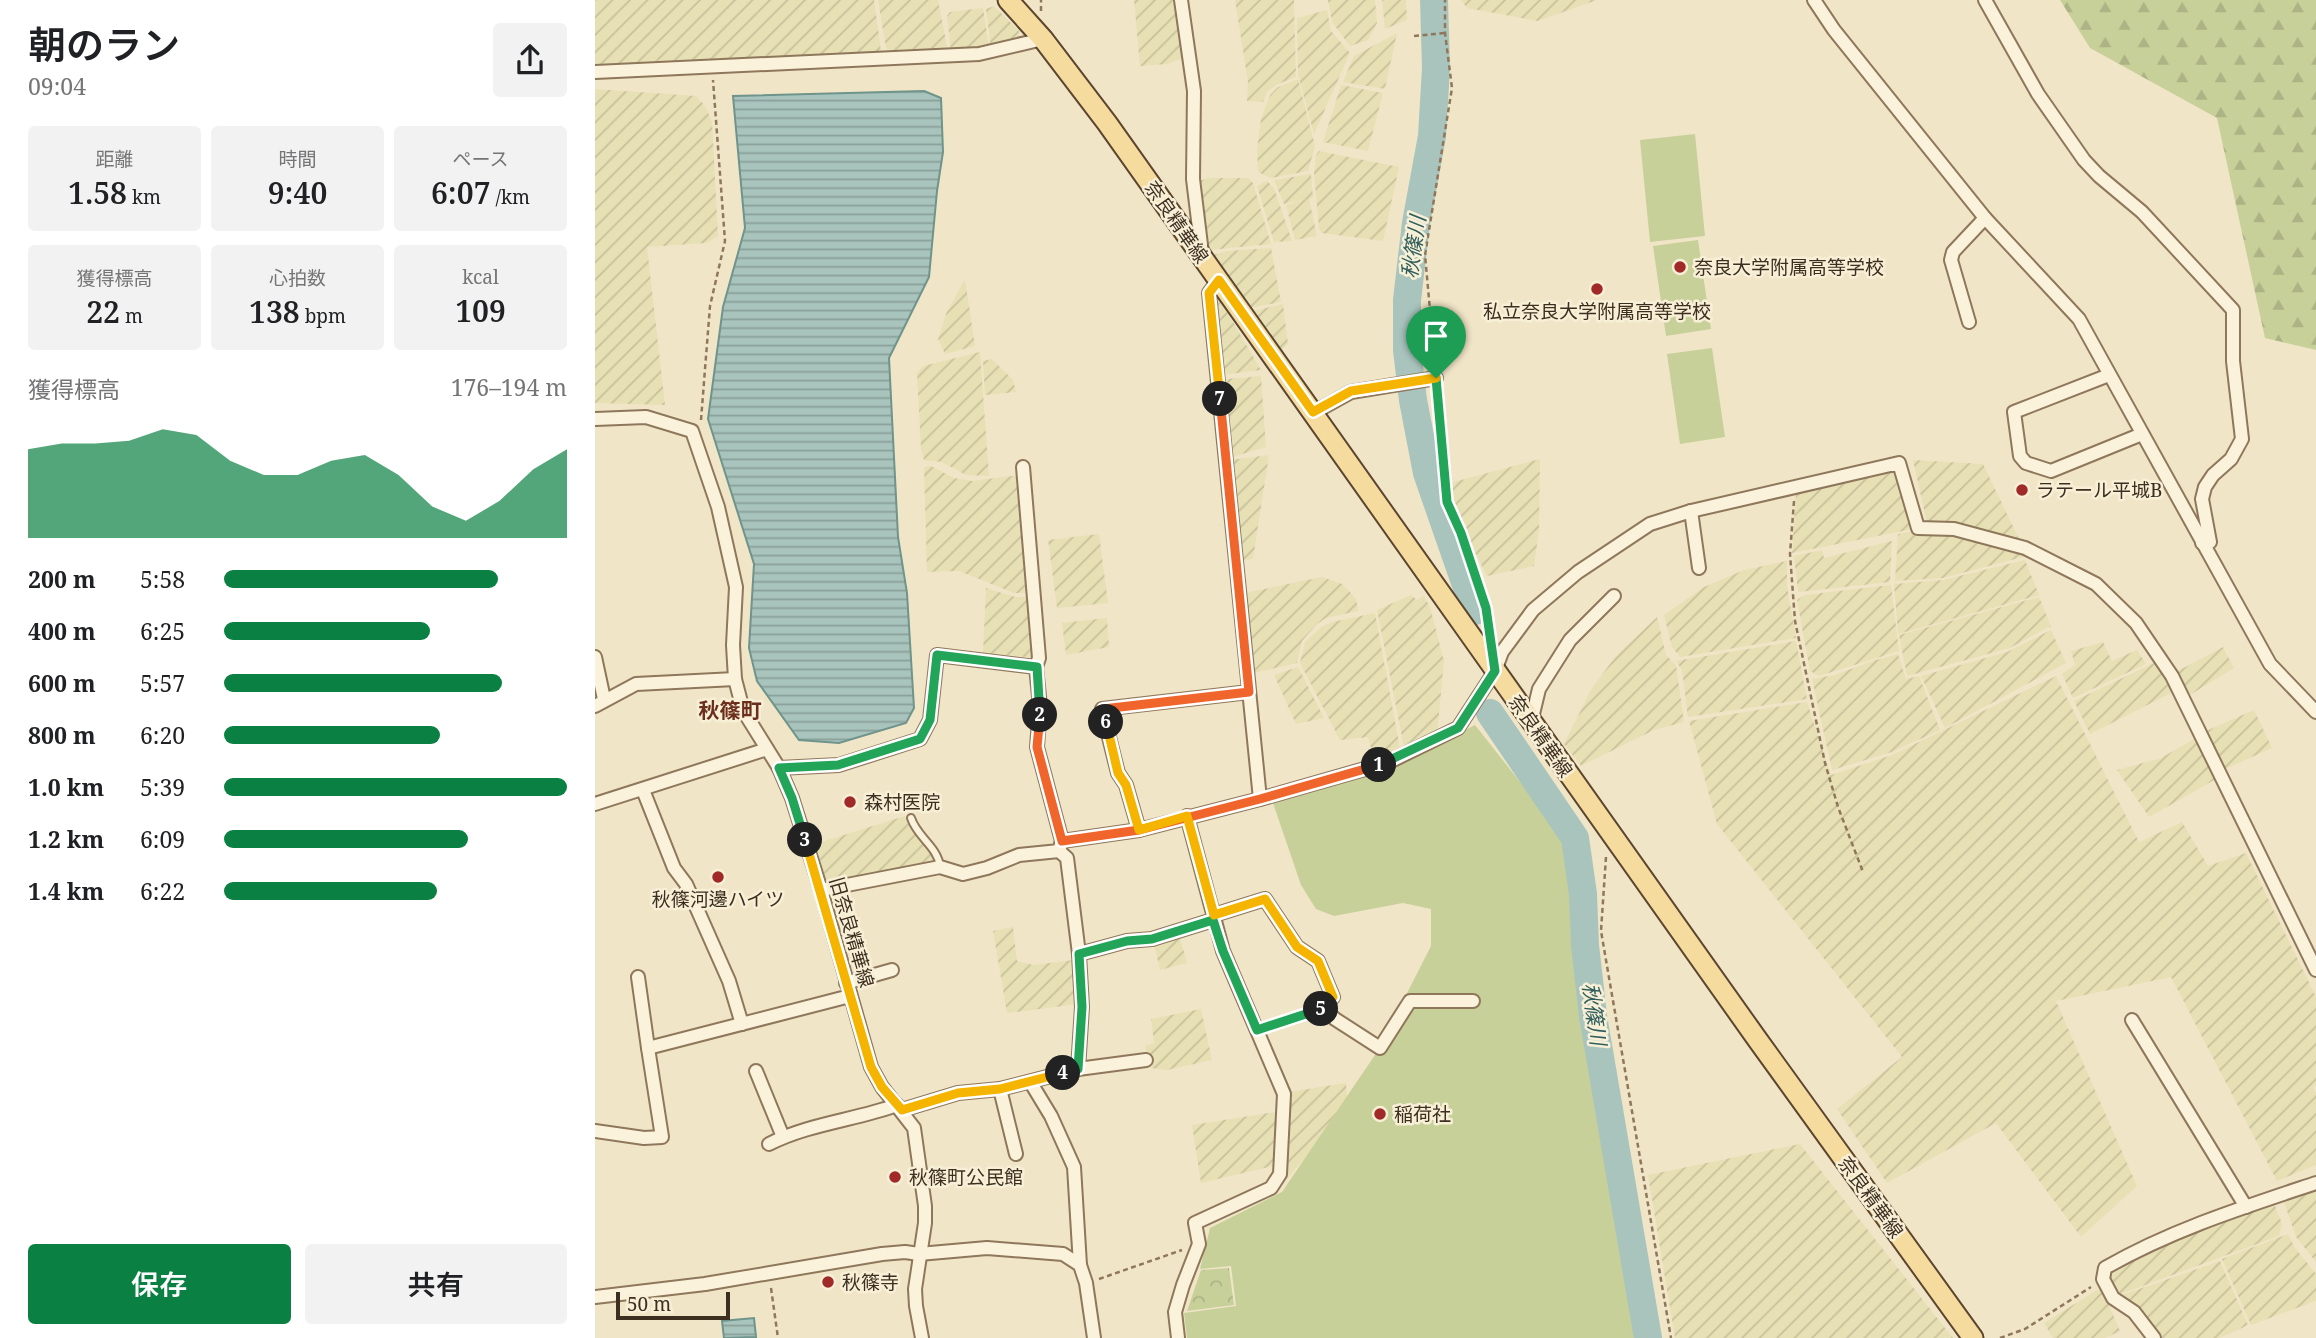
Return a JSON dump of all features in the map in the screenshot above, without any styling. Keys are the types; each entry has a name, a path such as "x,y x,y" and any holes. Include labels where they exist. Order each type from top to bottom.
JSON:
{"main road":[{"name":"奈良精華線","path":"1008,0 1043,39 1107,123 1531,722 1973,1338"}],"street":[{"path":"1181,0 1194,91 1193,179 1202,258"},
{"path":"1814,0 1834,30 1985,218 2078,319 2270,664 2316,712"},
{"path":"1985,0 2038,94 2084,160 2142,212 2234,310 2233,361 2242,439 2231,458 2205,487 2202,499 2210,542 2203,543"},
{"path":"595,72 979,54 1043,39"},
{"path":"1969,322 1951,260 1953,252 1985,218"},
{"path":"1219,280 1209,293 1260,799"},
{"path":"2109,375 2014,412 2020,456 2026,463 2051,471 2142,434"},
{"path":"1313,412 1351,391 1431,379"},
{"path":"595,419 646,417 692,431"},
{"name":"旧奈良精華線","path":"692,431 718,507 736,587 733,645 735,679 746,715 779,768 792,798 871,1067 882,1087 914,1128 925,1206 916,1306 922,1338"},
{"path":"821,890 940,867 963,874 1019,855 1139,830 1389,762 1458,728 1495,671 1502,652 1534,610 1578,572 1650,524 1691,511 1899,463 1918,528 1954,529 2025,548 2096,584 2136,623 2172,676 2316,970"},
{"path":"1023,467 1039,658 1037,747 1061,846 1067,858 1079,954 1082,1007 1078,1069"},
{"path":"1691,511 1699,568"},
{"path":"1531,722 1539,689 1570,640 1614,596"},
{"path":"779,768 838,765 920,739 930,720 937,655 1037,667"},
{"path":"595,657 600,702 636,684 735,679"},
{"path":"1139,830 1126,785 1118,773 1103,709 1249,692"},
{"path":"595,804 767,749"},
{"path":"643,790 674,868 686,884 724,970 742,1024"},
{"path":"1178,1338 1175,1312 1182,1285 1199,1244 1195,1223 1271,1188 1280,1174 1284,1094 1223,951 1187,816"},
{"path":"1079,954 1127,941 1152,939 1265,899 1297,947 1318,961 1333,997 1323,1008 1335,1019 1380,1048 1410,1001 1473,1001"},
{"path":"846,983 892,970"},
{"path":"595,1131 644,1138 661,1136 638,977"},
{"path":"648,1048 850,996"},
{"path":"2132,1020 2246,1207"},
{"path":"769,1144 783,1137 958,1093 1000,1089 1078,1069 1146,1060"},
{"path":"756,1071 783,1137"},
{"path":"1031,1083 1051,1116 1074,1167 1080,1265 1086,1283 1094,1338"},
{"path":"1000,1089 1016,1154"},
{"path":"2154,1338 2134,1311 2113,1298 2103,1279 2105,1268 2136,1250 2316,1183"},
{"path":"595,1297 705,1284 905,1252 919,1254 987,1248 1063,1254 1080,1265"}],"lane":[{"path":"911,818 913,826 934,849 940,867"}],"path":[{"path":"1041,0 1041,14"},
{"path":"1445,0 1445,33 1451,88 1425,255 1431,379 1447,502 1461,533 1486,608 1490,633"},
{"path":"1414,36 1445,33"},
{"path":"692,431 703,419 710,306 725,241 711,66"},
{"path":"1794,487 1790,554 1795,621 1825,763 1838,807 1863,872"},
{"path":"1608,830 1601,931 1671,1338"},
{"path":"1257,1030 1323,1008"},
{"path":"1086,1283 1199,1244"},
{"path":"770,1274 778,1338"},
{"path":"2000,1338 2025,1329 2103,1279"}],"shaded area":[{"path":"595,0 874,0 881,51 595,66"},
{"path":"878,0 938,0 948,52 896,53 886,48"},
{"path":"1134,0 1175,0 1185,57 1168,64 1140,66"},
{"path":"1235,0 1294,0 1296,77 1267,92 1263,102 1247,101 1248,82"},
{"path":"1328,0 1375,0 1377,23 1368,40 1350,46 1332,22"},
{"path":"1382,0 1406,0 1407,20 1385,29"},
{"path":"1461,0 1597,0 1538,21 1467,8"},
{"path":"994,6 1019,31 1019,42 991,49 986,9"},
{"path":"983,8 989,47 983,50 951,51 947,16 950,12"},
{"path":"1327,10 1331,31 1350,53 1314,134 1298,75 1297,18"},
{"path":"1397,33 1385,89 1343,82 1354,56"},
{"path":"1298,79 1315,146 1308,171 1271,178 1258,172 1257,151 1261,119 1270,95 1278,87"},
{"path":"1341,85 1383,93 1368,151 1323,142"},
{"path":"595,89 696,96 705,106 712,122 718,236 707,243 647,247 665,405 595,403"},
{"path":"1319,151 1399,167 1383,241 1322,233 1319,229 1314,173"},
{"path":"1311,174 1313,197 1309,199 1317,236 1295,240 1286,205 1306,199 1284,204 1274,180"},
{"path":"1208,178 1248,178 1253,183 1271,244 1210,250 1200,181"},
{"path":"1267,181 1274,188 1292,241 1274,242 1257,186"},
{"path":"1271,248 1281,302 1251,308 1213,255 1227,251"},
{"path":"965,279 975,346 945,354 938,339 946,314"},
{"path":"1216,293 1261,370 1222,375 1214,298"},
{"path":"1283,304 1288,344 1281,351 1252,311"},
{"path":"980,352 989,476 966,475 942,462 924,460 921,449 917,373 923,366"},
{"path":"992,359 1013,380 1016,392 985,395 983,361"},
{"path":"1261,376 1266,447 1232,457 1225,379"},
{"path":"1269,455 1253,559 1243,560 1231,460"},
{"path":"1540,459 1539,530 1534,566 1487,576 1451,505 1450,483"},
{"path":"1913,460 1983,464 2021,543 1927,523"},
{"path":"931,466 954,478 972,481 1019,475 1030,593 1014,593 959,571 927,572 924,467"},
{"path":"1898,466 1913,529 1792,553 1796,493"},
{"path":"1914,531 1923,536 1946,535 2020,551 2023,557 1943,578 1895,581 1898,534"},
{"path":"1099,534 1108,603 1057,608 1048,540"},
{"path":"1892,541 1890,582 1798,592 1794,556 1822,550 1824,558"},
{"path":"2025,560 2039,595 1898,634 1894,584 1943,580"},
{"path":"1787,561 1787,586 1796,638 1680,657 1672,647 1664,615 1704,587 1744,570"},
{"path":"1322,577 1342,584 1356,599 1358,611 1326,618 1317,624 1302,641 1297,663 1254,673 1245,593"},
{"path":"1891,585 1899,651 1819,676 1810,671 1797,600 1805,595"},
{"path":"986,588 1015,597 1030,597 1037,658 983,653"},
{"path":"1411,595 1417,600 1424,596 1430,607 1444,661 1437,735 1405,752 1377,610"},
{"path":"2039,597 2051,626 2010,648 1907,676 1899,635"},
{"path":"1375,613 1401,754 1374,759 1368,737 1340,740 1300,663 1305,642 1321,627"},
{"path":"1657,617 1666,655 1676,665 1684,722 1654,730 1581,766 1564,744 1592,688 1616,656"},
{"path":"1107,618 1109,647 1066,655 1062,623"},
{"path":"2051,630 2066,663 1945,728 1921,676 2007,652"},
{"path":"1796,641 1807,699 1688,717 1682,670 1676,661"},
{"path":"2103,642 2112,661 2137,650 2146,664 2073,698 2062,674 2075,665 2071,651"},
{"path":"2223,647 2234,668 2188,696 2174,673"},
{"path":"1898,654 1906,679 1919,676 1940,730 1892,752 1832,770 1812,679 1835,675"},
{"path":"2156,662 2173,692 2090,734 2074,701"},
{"path":"1298,667 1324,718 1296,724 1274,675"},
{"path":"2056,676 2139,842 2182,822 2208,866 2246,853 2316,997 2316,1086 2313,1087 2316,1093 2316,1165 2277,1181 2171,977 2056,1001 2137,1186 2081,1237 1996,1123 1887,1183 1837,1109 1902,1057 1717,824 1689,721 1807,702 1831,775 1892,755"},
{"path":"2254,710 2272,748 2225,769 2206,731"},
{"path":"2194,739 2216,779 2149,817 2117,770 2161,758"},
{"path":"905,816 909,827 935,858 935,863 835,883 827,882 815,844"},
{"path":"1013,927 1017,961 1033,965 1074,960 1079,1004 1007,1013 993,931"},
{"path":"1180,938 1187,963 1160,970 1154,944"},
{"path":"1201,1009 1212,1060 1167,1070 1151,1068 1145,1046 1154,1043 1151,1019"},
{"path":"1346,1083 1347,1098 1333,1125 1286,1180 1289,1113 1286,1096 1289,1092"},
{"path":"1276,1112 1273,1166 1201,1183 1192,1125"},
{"path":"1800,1144 1953,1338 1675,1338 1648,1175"},
{"path":"2316,1185 2316,1262 2296,1237 2283,1199"},
{"path":"2274,1203 2282,1224 2279,1236 2118,1295 2110,1284 2110,1275 2117,1264 2132,1256"},
{"path":"2288,1234 2295,1248 2316,1274 2316,1301 2251,1325 2222,1259"},
{"path":"2220,1261 2248,1325 2220,1338 2160,1338 2119,1296"},
{"path":"2102,1289 2120,1331 2105,1338 2053,1338 2044,1323"}],"green space":[{"path":"2060,0 2316,0 2316,350 2265,338 2217,118 2090,48"},
{"path":"1695,134 1705,236 1650,242 1640,140"},
{"path":"1698,240 1711,329 1666,336 1653,246"},
{"path":"1712,348 1725,437 1680,444 1667,354"},
{"path":"1475,725 1566,840 1571,854 1582,972 1640,1338 1187,1338 1184,1313 1236,1306 1231,1266 1200,1269 1210,1228 1282,1192 1377,1052 1431,946 1431,909 1403,903 1334,916 1316,909 1301,885 1273,803 1395,765"},
{"path":"1229,1268 1234,1305 1187,1311 1201,1270"}],"water":[{"path":"924,91 941,98 943,152 929,277 889,358 898,537 907,593 914,708 906,723 839,743 799,740 757,681 749,648 754,564 708,419 723,307 745,228 733,96"},
{"path":"754,1318 756,1337 724,1338 722,1321"}],"waterway":[{"name":"秋篠川","path":"1434,0 1436,68 1432,136 1416,223 1407,300 1407,350 1413,400 1427,473 1475,611"},
{"name":"秋篠川","path":"1490,713 1575,838 1583,894 1585,945 1593,1016 1648,1338"}],"place":[{"name":"奈良大学附属高等学校","path":"1680,267"},
{"name":"私立奈良大学附属高等学校","path":"1597,289"},
{"name":"ラテール平城B","path":"2022,490"},
{"name":"森村医院","path":"850,802"},
{"name":"秋篠河邊ハイツ","path":"718,877"},
{"name":"稲荷社","path":"1380,1114"},
{"name":"秋篠町公民館","path":"895,1177"},
{"name":"秋篠寺","path":"828,1282"}],"district":[{"name":"秋篠町","path":"730,710"}],"route":[{"path":"1436,378 1351,391 1313,412 1219,280 1209,293 1249,692 1103,709 1118,773 1126,785 1139,830 1187,816 1214,915 1265,899 1297,947 1318,961 1333,997 1323,1008 1257,1030 1223,951 1213,920 1152,939 1127,941 1079,954 1082,1007 1078,1069 1031,1083 958,1093 902,1110 882,1087 871,1067 821,890 792,798 779,768 838,765 920,739 930,720 937,655 1037,667 1040,706 1037,747 1062,841 1139,830 1187,816 1324,781 1389,762 1458,728 1495,671 1486,608 1461,533 1447,502 1436,378"}]}
